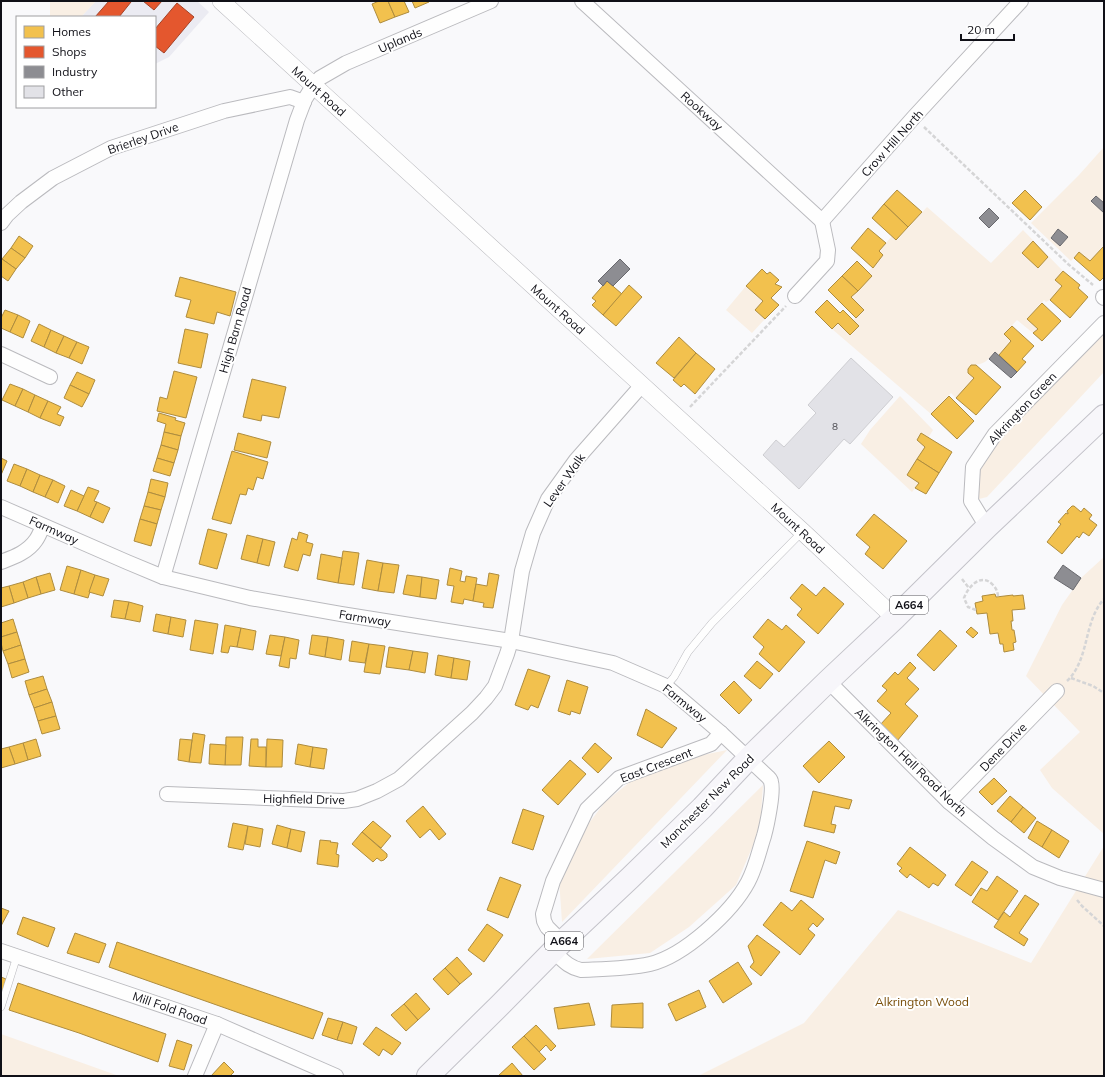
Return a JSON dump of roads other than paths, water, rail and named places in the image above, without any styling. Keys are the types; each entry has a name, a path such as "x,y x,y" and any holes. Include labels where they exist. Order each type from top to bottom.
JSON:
{"main road":[{"name":"A664","path":"988,526 1104,416"},
{"name":"Manchester New Road","path":"428,1076 558,946 702,808 749,758 895,618 988,526"}],"street":[{"name":"Mount Road","path":"221,1 895,618"},
{"name":"Uplands","path":"313,86 320,78 346,64 491,1"},
{"name":"Rookway","path":"582,1 822,221"},
{"name":"Crow Hill North","path":"822,221 914,117 1022,1"},
{"name":"High Barn Road","path":"163,577 294,127 304,102 313,86"},
{"name":"Brierley Drive","path":"1,223 21,202 53,178 111,148 224,111 290,96 304,102"},
{"path":"1,207 21,202"},
{"path":"795,296 826,261 828,250 822,221"},
{"name":"Alkrington Green","path":"988,526 971,501 973,466 995,434 1104,323"},
{"path":"1,354 50,377"},
{"name":"Lever Walk","path":"511,641 522,571 533,533 548,499 576,460 642,385"},
{"name":"Farmway","path":"1,506 43,526 163,577 250,598 511,641 613,663 666,686 721,733"},
{"path":"1,562 17,556 28,548 36,540 43,526"},
{"name":"Highfield Drive","path":"167,794 344,801 357,799 377,791 399,779 486,698 495,686 511,641"},
{"name":"Alkrington Hall Road North","path":"828,681 949,802 992,838 1033,867 1060,878 1104,890"},
{"name":"Dene Drive","path":"949,802 1057,691"},
{"path":"721,733 749,758"},
{"name":"East Crescent","path":"721,733 710,744 619,778 587,809 553,881 543,914 544,921 566,964 581,970 634,967 652,964 673,955 704,933 719,919 748,882 756,865 766,828 771,801 772,782 749,758"},
{"name":"Mill Fold Road","path":"1,951 217,1024 336,1076"},
{"path":"195,1076 217,1024"}],"lane":[{"path":"666,686 674,677 688,652 712,623 802,532"},
{"path":"1,1007 17,956"}],"park label":[{"name":"Alkrington Wood","path":"922,1001"}]}
